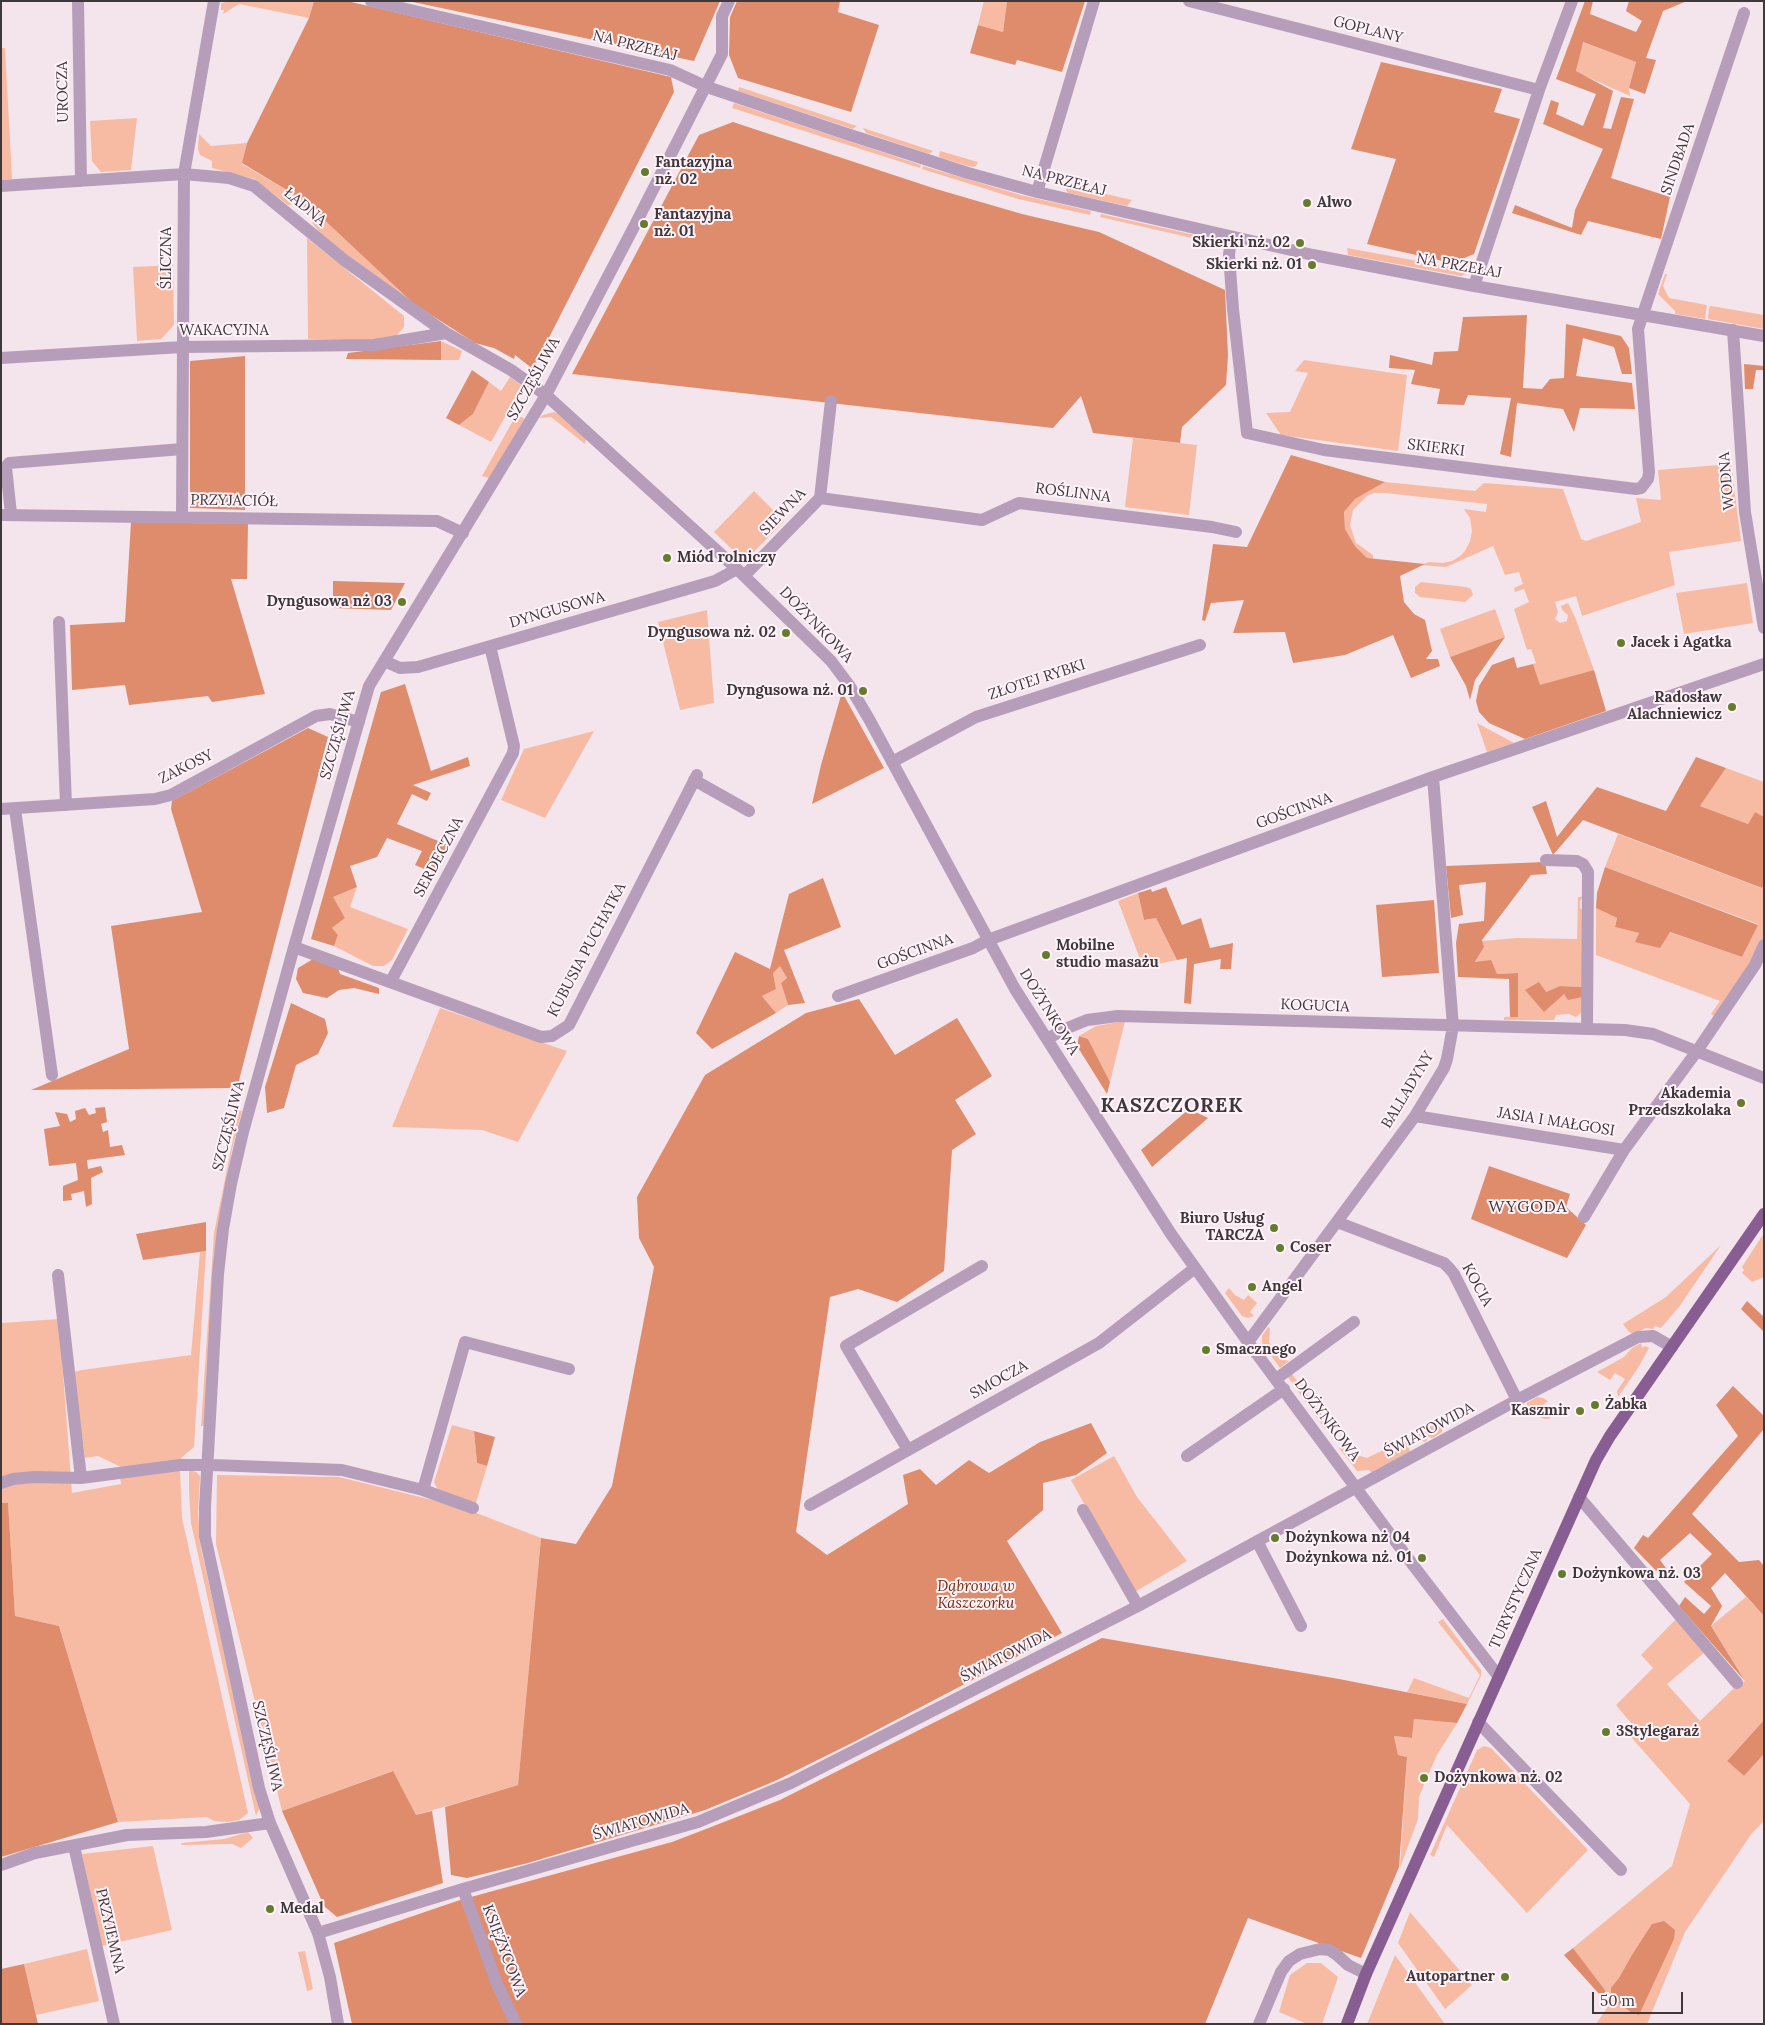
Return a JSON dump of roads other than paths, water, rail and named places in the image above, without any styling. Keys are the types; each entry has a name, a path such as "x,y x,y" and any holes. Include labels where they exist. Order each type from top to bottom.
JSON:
{"main road":[{"name":"TURYSTYCZNA","path":"1347,2024 1366,1974 1478,1722 1579,1497 1610,1436 1762,1222"}],"street":[{"name":"UROCZA","path":"78,1 81,181"},
{"name":"ŚLICZNA","path":"182,517 184,174 214,1"},
{"name":"NA PRZEŁAJ","path":"371,1 670,70 707,87 884,146 1036,192 1313,255 1474,286 1764,336"},
{"name":"SZCZĘŚLIWA","path":"338,2024 330,1977 318,1933 270,1823 259,1788 207,1544 204,1518 218,1274 223,1228 243,1132 369,686 546,395 707,87 722,54 722,16 729,1"},
{"path":"1036,192 1094,1"},
{"name":"GOPLANY","path":"1189,1 1539,90"},
{"path":"1474,286 1539,90 1572,1"},
{"name":"SINDBADA","path":"1642,315 1744,13"},
{"name":"ŁADNA","path":"1,186 184,174 229,178 254,186 344,260 446,333 511,370 546,395"},
{"name":"SKIERKI","path":"1231,237 1229,254 1233,309 1247,433 1324,450 1626,488 1641,488 1648,479 1649,472 1638,329 1642,315"},
{"name":"WODNA","path":"1733,330 1745,512 1764,628"},
{"name":"WAKACYJNA","path":"1,358 182,346 374,346 446,333"},
{"name":"DOŻYNKOWA","path":"546,395 740,572 839,670 865,711 1014,989 1194,1268 1499,1677"},
{"name":"SIEWNA","path":"740,572 820,498 831,402"},
{"path":"6,514 6,467 9,463 182,449"},
{"name":"ROŚLINNA","path":"820,498 982,520 1019,503 1212,527 1236,532"},
{"name":"PRZYJACIÓŁ","path":"6,514 437,521 463,533"},
{"name":"DYNGUSOWA","path":"384,661 400,668 415,668 715,581 740,572"},
{"path":"59,622 66,805"},
{"name":"ZŁOTEJ RYBKI","path":"892,762 976,716 1200,645"},
{"name":"SERDECZNA","path":"392,981 513,753 514,746 490,646"},
{"name":"GOŚCINNA","path":"838,996 973,948 988,940 1433,777 1764,664"},
{"name":"ZAKOSY","path":"1,809 155,799 171,795 316,716 330,714 359,722"},
{"name":"BALLADYNY","path":"1248,1342 1415,1116 1444,1068 1450,1050 1453,1026 1433,777"},
{"name":"KUBUSIA PUCHATKA","path":"392,981 541,1037 552,1036 562,1031 568,1025 696,778 749,811"},
{"path":"15,809 52,1075"},
{"path":"1546,860 1577,861 1583,864 1588,872 1587,1029"},
{"name":"JASIA I MAŁGOSI","path":"1415,1116 1624,1150 1697,1051 1755,965 1764,945"},
{"path":"294,947 392,981"},
{"name":"KOGUCIA","path":"1047,1039 1087,1020 1118,1016 1639,1031 1653,1034 1764,1078"},
{"path":"1584,1217 1624,1150"},
{"name":"KOCIA","path":"1337,1222 1444,1263 1454,1274 1517,1400"},
{"path":"908,1450 846,1346 982,1266"},
{"name":"SMOCZA","path":"810,1505 1099,1343 1194,1268"},
{"path":"58,1275 81,1478"},
{"path":"1187,1456 1280,1384 1354,1322"},
{"name":"ŚWIATOWIDA","path":"318,1933 463,1889 698,1822 790,1783 1138,1606 1517,1400 1638,1337 1653,1336 1672,1347"},
{"path":"422,1490 467,1337 569,1369"},
{"path":"1,1483 13,1478 81,1478 180,1465 342,1470 422,1490 473,1508"},
{"path":"1579,1497 1737,1683"},
{"path":"1083,1510 1138,1606"},
{"path":"1256,1541 1302,1626"},
{"path":"1478,1722 1621,1870"},
{"path":"1,1865 35,1853 127,1835 206,1832 270,1823"},
{"name":"PRZYJEMNA","path":"74,1846 114,2024"},
{"name":"KSIĘŻYCOWA","path":"463,1889 497,1984 516,2024"},
{"path":"1259,2024 1281,1972 1289,1962 1300,1954 1314,1950 1329,1950 1366,1974"}],"place":[{"name":"Fantazyjna nż. 02","path":"645,172"},
{"name":"Alwo","path":"1307,203"},
{"name":"Fantazyjna nż. 01","path":"644,224"},
{"name":"Skierki nż. 02","path":"1300,243"},
{"name":"Skierki nż. 01","path":"1312,265"},
{"name":"Miód rolniczy","path":"667,558"},
{"name":"Dyngusowa nż 03","path":"402,602"},
{"name":"Dyngusowa nż. 02","path":"786,633"},
{"name":"Jacek i Agatka","path":"1621,643"},
{"name":"Dyngusowa nż. 01","path":"863,691"},
{"name":"Radosław Alachniewicz","path":"1732,707"},
{"name":"Mobilne studio masażu","path":"1046,955"},
{"name":"Akademia Przedszkolaka","path":"1741,1103"},
{"name":"Biuro Usług TARCZA","path":"1274,1228"},
{"name":"Coser","path":"1280,1248"},
{"name":"Angel","path":"1252,1287"},
{"name":"Smacznego","path":"1206,1350"},
{"name":"Żabka","path":"1595,1405"},
{"name":"Kaszmir","path":"1580,1411"},
{"name":"Dożynkowa nż 04","path":"1275,1538"},
{"name":"Dożynkowa nż. 01","path":"1422,1558"},
{"name":"Dożynkowa nż. 03","path":"1562,1574"},
{"name":"3Stylegaraż","path":"1606,1732"},
{"name":"Dożynkowa nż. 02","path":"1424,1778"},
{"name":"Medal","path":"270,1909"},
{"name":"Autopartner","path":"1505,1977"}],"district":[{"name":"KASZCZOREK","path":"1172,1106"},
{"name":"WYGODA","path":"1528,1207"}],"park label":[{"name":"Dąbrowa w Kaszczorku","path":"976,1596"}]}
